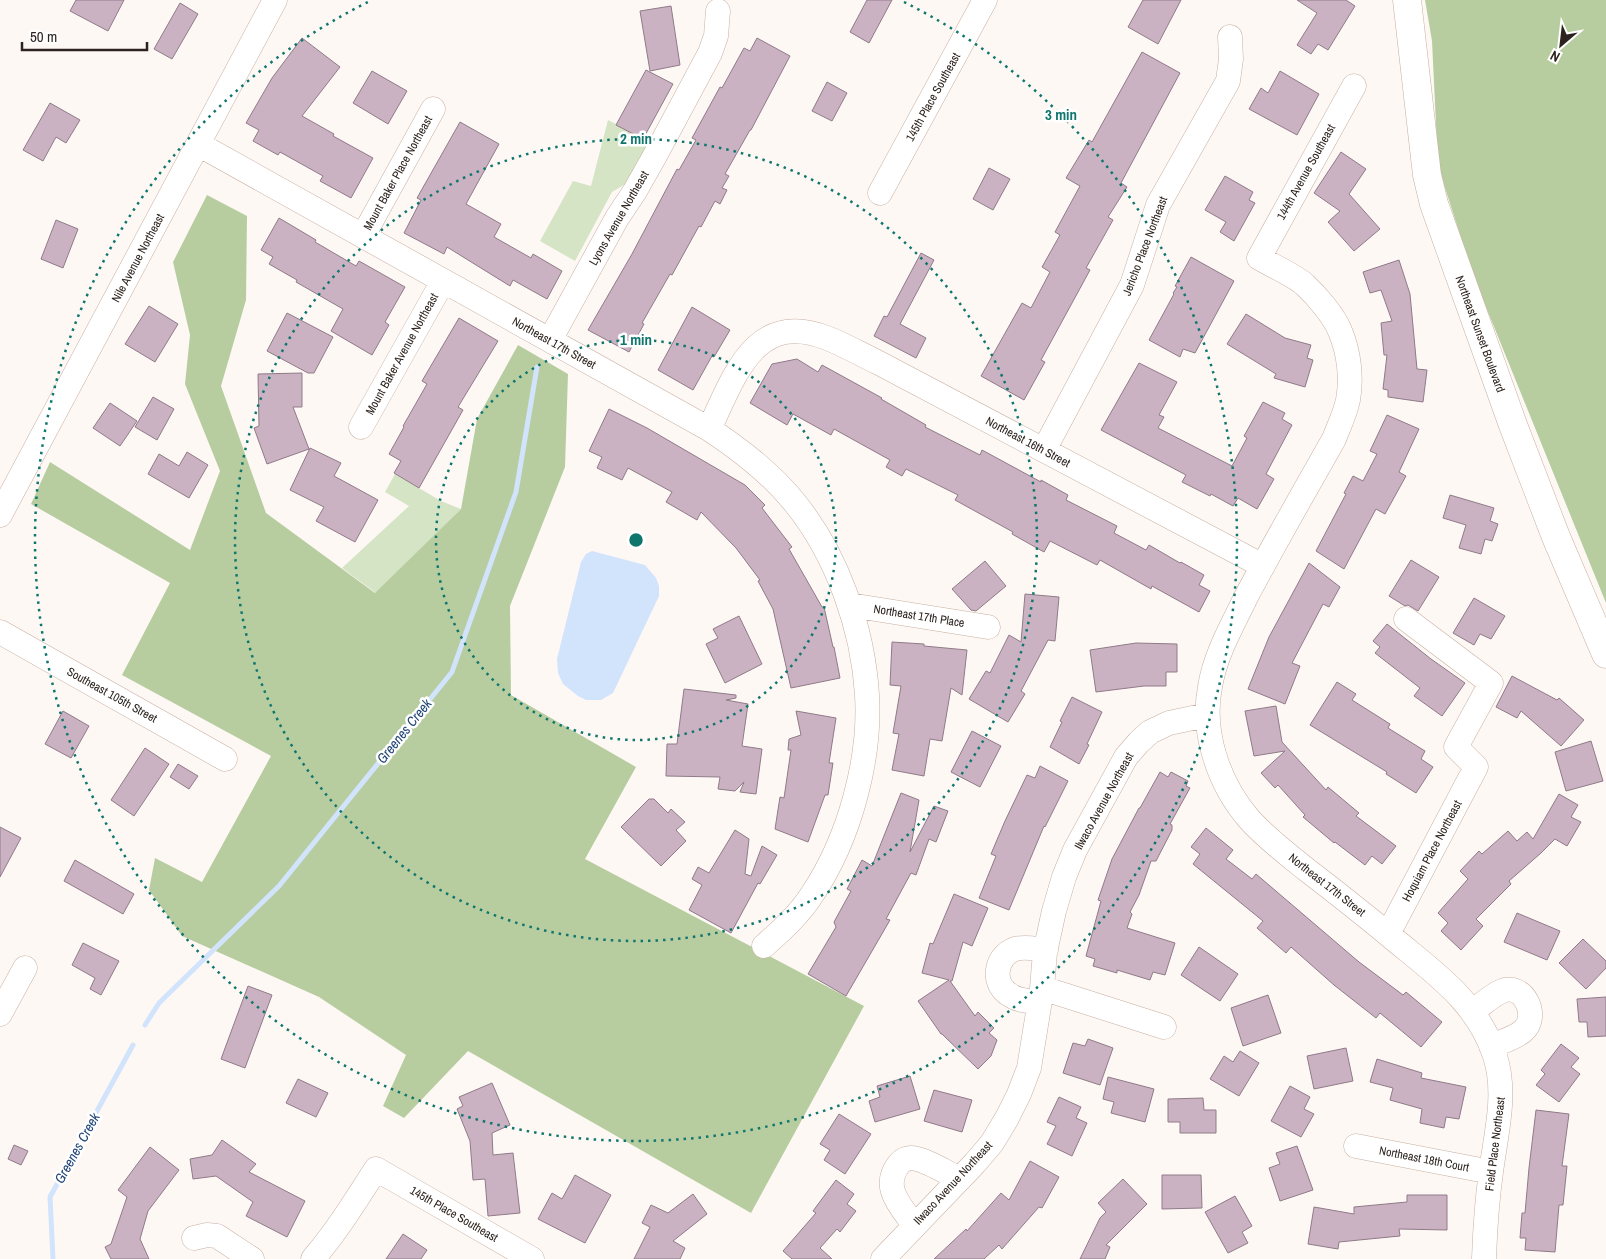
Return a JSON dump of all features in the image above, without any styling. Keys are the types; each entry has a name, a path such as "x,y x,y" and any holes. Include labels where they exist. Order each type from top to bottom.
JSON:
{"main road":[{"name":"Northeast Sunset Boulevard","path":"1407,0 1427,175 1434,204 1556,537 1606,654"}],"street":[{"name":"Nile Avenue Northeast","path":"0,515 274,0"},
{"name":"145th Place Southeast","path":"880,193 985,0"},
{"name":"Lyons Avenue Northeast","path":"550,340 617,218 657,152 710,53 716,36 718,11"},
{"name":"Jericho Place Northeast","path":"1044,450 1132,286 1158,205 1228,81 1231,59 1230,37"},
{"name":"144th Avenue Southeast","path":"1263,566 1334,440 1343,419 1348,398 1350,374 1340,330 1328,311 1305,284 1259,258 1354,86"},
{"name":"Mount Baker Place Northeast","path":"363,236 433,109"},
{"name":"Northeast 17th Street","path":"198,144 709,429 768,473 795,502 815,529 835,567 850,605 864,660 867,726 859,785 850,816 831,862 813,894 796,916 764,946"},
{"name":"Mount Baker Avenue Northeast","path":"360,427 442,281"},
{"name":"Northeast 16th Street","path":"709,429 741,364 751,350 773,336 790,331 806,332 827,338 1263,566"},
{"path":"1207,715 1209,688 1215,665 1228,633 1263,566"},
{"name":"Northeast 17th Place","path":"850,605 988,627"},
{"name":"Hoquiam Place Northeast","path":"1388,934 1476,767 1456,747 1491,683 1406,619"},
{"name":"Southeast 105th Street","path":"0,632 225,758"},
{"name":"Northeast 17th Street","path":"1207,715 1216,762 1229,791 1247,816 1266,837 1450,986 1473,1011 1488,1038"},
{"name":"Ilwaco Avenue Northeast","path":"882,1259 960,1179 992,1143 1019,1094 1029,1068 1046,950 1054,911 1064,877 1075,850 1126,757 1139,742 1156,729 1169,723 1207,715"},
{"path":"1046,950 1021,947 1013,949 1006,954 1001,960 997,975 1003,990 1017,999 1041,995 1164,1027"},
{"path":"0,1014 25,968"},
{"path":"1473,1011 1502,991 1510,990 1517,993 1524,997 1528,1004 1531,1011 1530,1019 1527,1027 1522,1032 1488,1038"},
{"name":"Field Place Northeast","path":"1484,1259 1491,1172 1501,1107 1501,1080 1488,1038"},
{"name":"Northeast 18th Court","path":"1356,1146 1491,1172"},
{"path":"914,1225 892,1190 890,1179 902,1161 910,1158 919,1159 960,1179"},
{"name":"145th Place Southeast","path":"313,1259 351,1208 376,1169 532,1259"},
{"path":"194,1238 207,1235 217,1236 252,1259"}],"green space":[{"path":"1425,0 1606,0 1606,603 1473,275 1438,166 1432,41"},
{"path":"608,120 651,142 629,182 612,192 575,261 540,241 573,181 591,186"},
{"path":"207,195 247,216 246,300 221,386 266,513 375,593 461,509 477,419 518,345 568,374 565,467 510,606 511,695 636,767 585,859 864,1006 751,1213 468,1051 404,1118 383,1106 406,1055 319,997 182,936 149,890 155,858 202,882 271,756 122,675 170,583 31,504 50,462 190,550 220,471 185,384 190,335 173,262"},
{"path":"395,474 441,501 461,509 376,593 342,568 409,506 385,492"}],"water":[{"path":"592,551 645,565 656,578 659,586 659,596 613,693 601,700 586,700 563,684 558,673 557,659 581,562 586,554"}],"building":[{"path":"76,0 124,0 108,31 70,11"},
{"path":"867,0 892,0 869,43 850,32"},
{"path":"1143,0 1181,0 1158,44 1128,27"},
{"path":"1297,0 1346,0 1355,6 1328,50 1318,44 1311,54 1297,45 1317,13"},
{"path":"180,3 198,14 172,59 154,49"},
{"path":"671,6 680,65 650,71 640,11"},
{"path":"302,38 340,67 302,116 373,158 351,198 320,181 323,176 280,152 278,155 253,141 259,130 246,123 272,78"},
{"path":"757,38 790,56 751,130 725,174 729,176 722,188 727,190 720,204 715,201 701,227 699,226 672,275 670,274 642,323 644,324 629,352 588,330 632,254 677,169 679,170 696,140 692,138 720,87 722,88 744,48 750,51"},
{"path":"1142,52 1180,73 1121,183 1127,187 1108,217 1113,220 1086,268 1090,270 1041,360 1045,362 1024,400 981,376 1022,303 1031,308 1050,272 1042,267 1060,235 1055,232 1080,186 1066,178 1089,140 1092,142"},
{"path":"646,70 673,84 643,139 616,125"},
{"path":"372,71 407,91 388,124 353,103"},
{"path":"1280,71 1319,94 1297,135 1249,109 1261,88 1268,93"},
{"path":"827,82 847,93 832,121 812,111"},
{"path":"50,103 80,120 66,143 56,137 43,161 23,150"},
{"path":"460,122 499,144 466,204 501,224 494,237 531,258 533,254 562,271 547,299 513,280 510,286 447,247 444,254 404,233 421,200 417,198"},
{"path":"1341,152 1366,169 1349,194 1380,229 1354,251 1328,222 1340,211 1314,193"},
{"path":"989,168 1010,179 993,210 973,199"},
{"path":"1225,176 1253,192 1249,200 1255,203 1234,241 1220,232 1226,222 1205,210"},
{"path":"279,218 356,266 359,261 405,287 385,322 389,325 372,355 331,331 343,309 269,264 273,257 261,250"},
{"path":"56,220 78,229 63,268 41,259"},
{"path":"921,253 934,260 900,324 926,338 916,358 874,336 884,316 887,317"},
{"path":"1191,257 1234,281 1195,353 1183,349 1180,357 1149,340 1174,294 1177,287 1175,286"},
{"path":"1399,260 1410,294 1417,369 1427,370 1423,402 1388,397 1388,390 1383,389 1387,355 1384,355 1381,323 1392,321 1381,290 1370,293 1363,272"},
{"path":"149,306 178,324 155,362 125,344"},
{"path":"692,307 730,330 714,357 712,356 693,390 658,370"},
{"path":"287,313 333,337 314,373 308,373 267,351"},
{"path":"1246,314 1285,338 1311,345 1307,358 1313,360 1305,387 1274,378 1276,374 1227,344"},
{"path":"459,318 498,341 458,407 463,410 419,488 394,473 401,461 389,454 427,384 422,381"},
{"path":"797,359 818,372 822,365 882,398 926,425 925,427 980,455 982,450 1041,482 1041,480 1068,495 1066,500 1117,526 1114,533 1146,550 1149,545 1204,575 1199,585 1210,591 1199,612 1152,586 1151,589 1100,560 1097,565 1050,541 1044,552 1012,534 1013,532 955,500 958,495 906,469 902,476 886,467 890,460 834,429 831,435 793,414 787,425 750,403 772,364"},
{"path":"1139,363 1177,382 1159,415 1164,417 1158,428 1232,466 1247,438 1244,436 1263,402 1285,413 1282,419 1292,425 1266,474 1274,479 1257,509 1238,498 1233,506 1182,482 1186,475 1101,430"},
{"path":"302,373 302,407 293,407 309,449 267,464 254,428 259,426 258,374"},
{"path":"153,397 174,409 157,440 135,427"},
{"path":"110,403 137,421 120,446 93,428"},
{"path":"609,409 647,428 745,485 765,505 762,508 792,547 789,549 822,607 824,607 840,678 791,688 773,609 758,581 760,580 736,548 701,512 697,520 666,502 672,492 628,468 622,480 597,468 602,457 589,451"},
{"path":"1387,415 1419,429 1399,472 1406,476 1385,514 1376,509 1344,569 1316,551 1346,494 1344,493 1353,476 1363,481 1377,454 1370,451"},
{"path":"310,448 341,463 334,476 378,500 355,542 316,521 324,507 290,490"},
{"path":"187,452 208,465 189,498 148,474 159,454 179,466"},
{"path":"1450,495 1494,508 1490,521 1498,524 1492,541 1485,539 1481,554 1459,548 1466,525 1443,518"},
{"path":"1411,560 1439,577 1418,611 1408,605 1405,606 1389,596"},
{"path":"985,561 1006,586 976,611 971,610 952,589"},
{"path":"1309,563 1340,587 1329,607 1323,604 1292,663 1300,666 1285,704 1248,689 1269,637"},
{"path":"1025,594 1059,597 1055,641 1048,640 1021,691 1025,694 1008,722 969,699 986,671 990,673 1009,635 1021,642"},
{"path":"1474,598 1505,616 1491,639 1480,634 1474,645 1453,633"},
{"path":"739,616 762,664 725,683 706,644 718,638 713,629"},
{"path":"1387,624 1465,683 1442,716 1414,696 1420,688 1375,653 1380,647 1373,641"},
{"path":"892,642 967,650 962,695 951,688 942,741 930,739 924,776 892,770 899,734 893,733 901,686 890,685"},
{"path":"1136,643 1177,644 1177,672 1166,672 1166,686 1144,686 1096,692 1090,650"},
{"path":"1512,676 1557,700 1559,698 1584,720 1561,746 1521,711 1517,718 1496,707"},
{"path":"1337,682 1356,694 1352,700 1390,724 1388,728 1425,751 1421,759 1433,767 1416,793 1386,774 1387,772 1310,725"},
{"path":"684,689 736,695 736,698 726,700 748,704 742,746 762,749 756,794 740,792 744,782 735,791 718,789 720,777 666,776 667,744 677,744"},
{"path":"1072,697 1102,712 1079,764 1050,747"},
{"path":"1276,706 1282,742 1326,790 1328,787 1359,813 1356,816 1396,846 1382,864 1372,856 1365,865 1334,843 1303,817 1305,815 1278,785 1275,788 1261,773 1285,751 1254,756 1245,711"},
{"path":"63,711 89,726 71,758 45,744"},
{"path":"796,711 836,718 829,763 833,763 828,795 825,795 808,842 775,829 780,797 784,798 791,750 788,750 789,739 801,735"},
{"path":"972,731 1001,746 980,787 951,772"},
{"path":"1591,741 1603,781 1566,791 1555,752"},
{"path":"145,748 169,764 134,816 111,800"},
{"path":"178,764 198,776 189,789 170,777"},
{"path":"1040,766 1068,781 1044,826 1009,910 979,898 996,856 991,854 1005,821 1027,775 1035,778"},
{"path":"1160,772 1168,777 1171,772 1188,781 1186,786 1190,788 1170,824 1172,825 1172,830 1156,861 1151,861 1139,895 1130,912 1132,914 1127,928 1175,943 1165,975 1153,972 1150,980 1117,970 1117,973 1093,966 1095,959 1086,956 1101,901 1098,900 1112,859"},
{"path":"901,793 919,800 910,852 934,806 948,811 936,842 929,839 916,875 911,873 886,919 890,920 846,996 808,974 836,927 834,922 851,891 847,889 862,860 872,866"},
{"path":"1559,794 1578,805 1571,817 1581,822 1567,846 1555,839 1509,881 1511,884 1476,919 1483,926 1461,950 1441,931 1448,923 1438,913 1468,879 1460,871 1479,851 1482,854 1508,831 1517,841 1527,832 1533,839"},
{"path":"649,799 654,799 668,813 671,809 685,822 676,830 686,841 661,866 621,827"},
{"path":"0,827 21,838 0,877"},
{"path":"1206,828 1233,850 1226,859 1252,879 1256,874 1359,962 1403,995 1406,992 1442,1022 1421,1047 1380,1013 1376,1018 1334,985 1291,947 1286,953 1257,928 1263,921 1193,864 1200,854 1191,847"},
{"path":"735,830 749,839 745,874 751,876 762,846 777,855 760,884 758,883 731,933 689,910 702,885 692,879 698,867 709,873"},
{"path":"75,860 134,894 123,914 64,881"},
{"path":"954,894 988,908 972,946 963,942 952,981 950,981 975,1016 978,1012 994,1028 989,1033 997,1040 991,1056 978,1069 941,1034 918,1001 949,980 922,973 930,943 933,944"},
{"path":"1517,913 1560,931 1547,960 1504,942"},
{"path":"1583,939 1606,961 1606,968 1586,989 1559,963"},
{"path":"83,943 119,961 101,995 90,989 95,978 72,965"},
{"path":"1199,947 1238,974 1220,1001 1181,975"},
{"path":"248,986 272,995 245,1068 221,1059"},
{"path":"1268,995 1281,1033 1243,1046 1231,1008"},
{"path":"1606,997 1606,1036 1588,1037 1587,1022 1579,1022 1577,999"},
{"path":"1088,1039 1113,1048 1100,1085 1063,1073 1073,1043 1085,1046"},
{"path":"1561,1044 1579,1058 1571,1067 1580,1074 1559,1102 1536,1085 1545,1074 1541,1070"},
{"path":"1346,1048 1353,1081 1314,1089 1307,1056"},
{"path":"1240,1051 1259,1063 1239,1096 1210,1079 1224,1056 1233,1062"},
{"path":"1377,1059 1422,1073 1421,1078 1466,1087 1459,1119 1446,1117 1444,1128 1420,1123 1422,1109 1390,1100 1393,1088 1370,1082"},
{"path":"910,1076 920,1109 875,1122 869,1101 880,1097 877,1086"},
{"path":"1108,1077 1154,1089 1145,1122 1111,1113 1114,1102 1103,1099"},
{"path":"298,1079 328,1093 316,1117 286,1103"},
{"path":"492,1083 510,1125 492,1133 493,1155 513,1153 520,1213 488,1216 485,1179 473,1180 470,1141 457,1109 463,1106 459,1097"},
{"path":"1290,1086 1310,1097 1304,1109 1314,1114 1301,1137 1271,1121"},
{"path":"934,1090 972,1100 962,1132 924,1121"},
{"path":"1059,1097 1081,1107 1076,1118 1087,1123 1072,1156 1047,1144 1056,1126 1047,1122"},
{"path":"1203,1098 1204,1110 1216,1110 1216,1133 1180,1133 1180,1122 1168,1122 1168,1099"},
{"path":"1536,1110 1569,1114 1562,1166 1567,1166 1563,1205 1559,1205 1555,1252 1525,1250 1526,1238 1520,1238 1522,1213 1525,1213"},
{"path":"839,1114 871,1134 845,1174 824,1160 830,1150 820,1144"},
{"path":"222,1140 256,1164 249,1172 305,1201 287,1237 246,1216 253,1202 216,1176 193,1179 190,1159 212,1155"},
{"path":"14,1145 28,1151 21,1165 8,1159"},
{"path":"1297,1146 1313,1190 1280,1201 1269,1168 1280,1164 1276,1153"},
{"path":"150,1147 179,1170 148,1211 140,1239 149,1259 111,1259 105,1247 111,1244 127,1197 118,1190"},
{"path":"1030,1161 1059,1177 1042,1208 1039,1207 1002,1249 999,1245 984,1259 934,1259 966,1229 967,1231 1001,1193 1009,1200"},
{"path":"575,1175 611,1195 585,1243 538,1219 552,1193 562,1199"},
{"path":"1162,1175 1201,1175 1202,1208 1162,1209"},
{"path":"1123,1179 1147,1204 1106,1245 1110,1247 1105,1259 1080,1259 1100,1218 1106,1212 1098,1203"},
{"path":"836,1180 854,1194 847,1204 856,1211 840,1232 837,1229 820,1248 832,1259 792,1259 783,1251 816,1213 813,1211"},
{"path":"693,1194 707,1214 673,1241 685,1248 680,1259 634,1259 650,1227 642,1223 651,1205 668,1213"},
{"path":"1407,1195 1447,1195 1447,1230 1399,1229 1400,1236 1339,1242 1338,1249 1308,1244 1314,1207 1354,1214 1354,1207 1407,1202"},
{"path":"1235,1196 1252,1226 1242,1232 1248,1243 1228,1253 1205,1212"},
{"path":"403,1234 427,1250 421,1259 386,1259"}],"waterway":[{"name":"Greenes Creek","path":"145,1025 159,1003 279,886 452,672 516,492 537,367"},
{"name":"Greenes Creek","path":"53,1259 50,1197 133,1045"}]}
